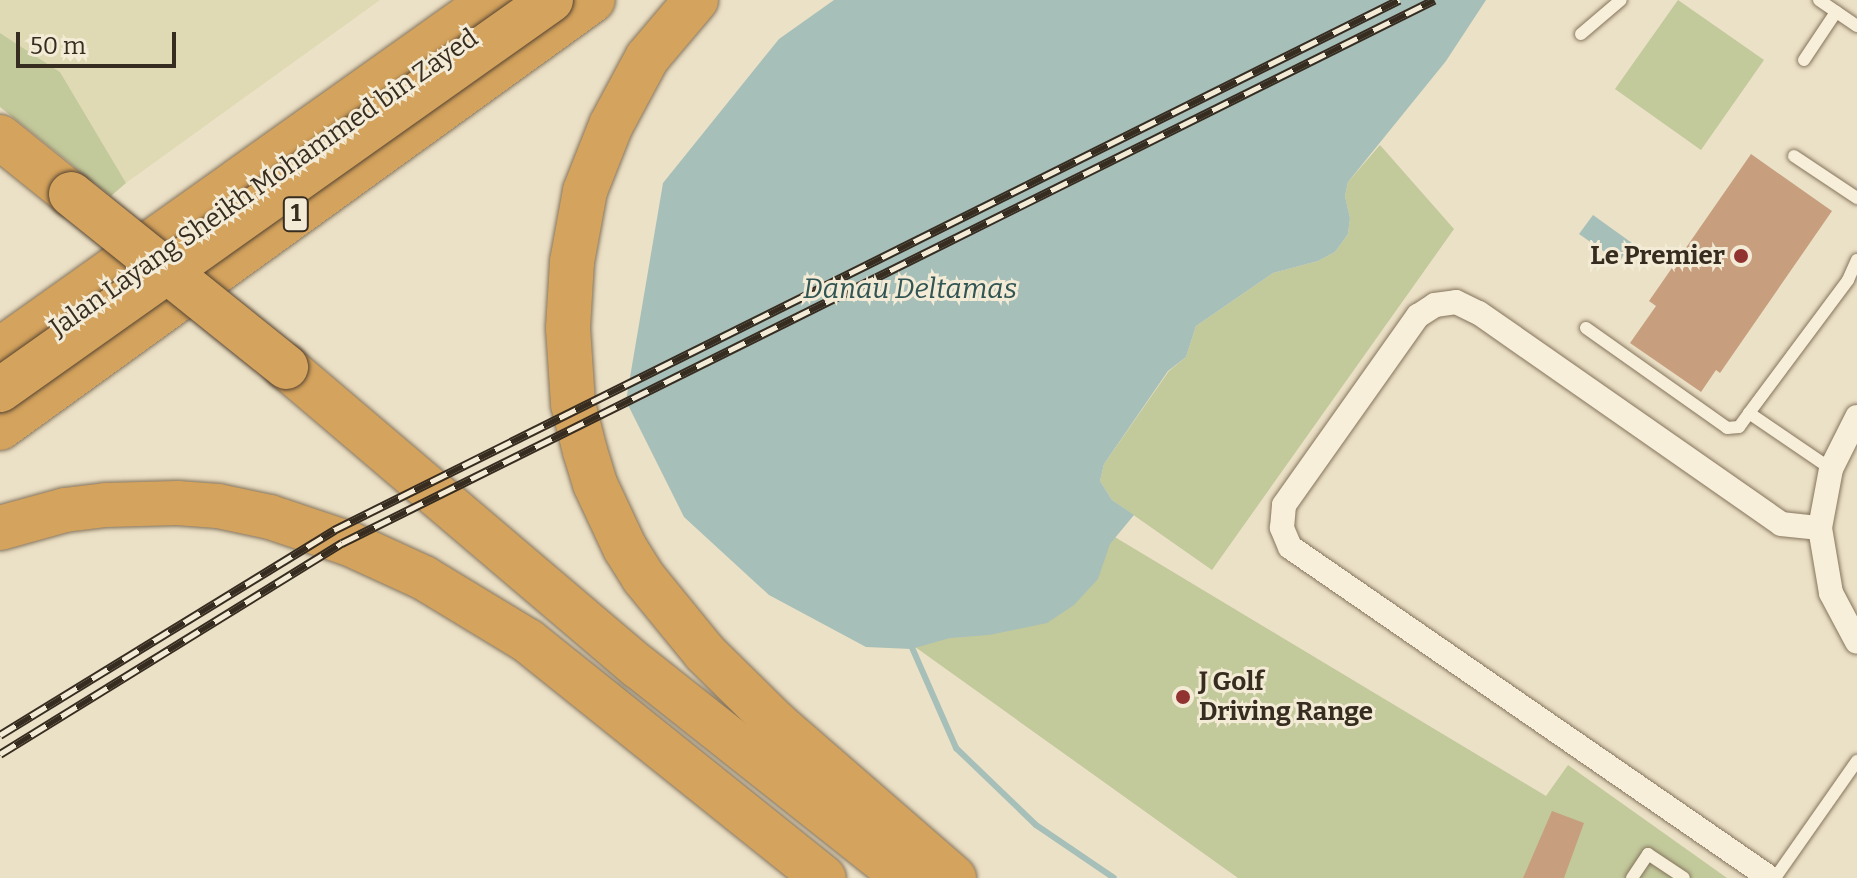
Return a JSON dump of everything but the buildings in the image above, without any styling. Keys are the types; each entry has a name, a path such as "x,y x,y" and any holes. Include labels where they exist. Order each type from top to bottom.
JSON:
{"highway":[{"path":"0,324 313,101 463,0"},
{"name":"1","path":"0,350 492,0"},
{"name":"Jalan Layang Sheikh Mohammed bin Zayed","path":"0,367 528,0"},
{"name":"Jalan Layang Sheikh Mohammed bin Zayed","path":"0,390 551,0"},
{"name":"1","path":"0,428 593,0"},
{"path":"696,0 642,68 611,125 585,191 572,262 568,328 573,404 585,451 600,498 625,548 652,588 705,653 776,723 954,878"},
{"path":"0,137 64,202 276,376 905,878"},
{"path":"0,165 64,202"},
{"path":"276,376 583,647 824,878"},
{"path":"0,528 65,510 106,505 177,503 218,506 270,517 350,544 424,578 528,641 758,814 859,878"}],"street":[{"path":"1773,878 1290,547 1282,528 1284,505 1418,316 1435,305 1456,302 1479,313 1781,524 1820,528"},
{"path":"1857,417 1831,469 1820,528 1831,593 1857,642"}],"lane":[{"path":"1581,34 1621,0"},
{"path":"1819,0 1857,26"},
{"path":"1804,60 1836,12"},
{"path":"1794,156 1857,198"},
{"path":"1586,328 1727,428 1741,426 1848,280 1857,260"},
{"path":"1749,413 1831,469"},
{"path":"1773,878 1857,761"},
{"path":"1632,878 1648,854 1684,878"}],"shaded area":[{"path":"0,0 380,0 126,183 60,72 0,33"}],"green space":[{"path":"1678,0 1764,60 1701,150 1615,89"},
{"path":"0,33 60,72 126,183 111,196 0,107"},
{"path":"1380,145 1454,229 1212,570 1112,500 1100,481 1104,464 1169,371 1186,357 1196,326 1273,273 1318,261 1335,252 1348,234 1350,218 1345,196 1348,182"},
{"name":"J Golf Driving Range","path":"1005,471 1546,796 1568,765 1727,878 1238,878 890,629"}],"water":[{"name":"Danau Deltamas","path":"834,0 1486,0 1446,61 1348,182 1345,196 1350,218 1348,234 1335,252 1318,261 1273,273 1196,326 1186,357 1168,371 1104,464 1100,481 1112,500 1134,515 1110,544 1098,579 1074,605 1047,623 989,635 950,638 911,649 866,647 769,595 684,517 626,401 663,183 779,39"},
{"path":"1593,215 1632,243 1619,262 1579,234"}],"waterway":[{"path":"910,643 956,748 1036,825 1114,878"}],"railway":[{"path":"0,735 334,530 1399,0"},
{"path":"0,754 342,543 1434,0"}],"place":[{"name":"Le Premier","path":"1741,256"},
{"name":"J Golf Driving Range","path":"1183,697"}]}
